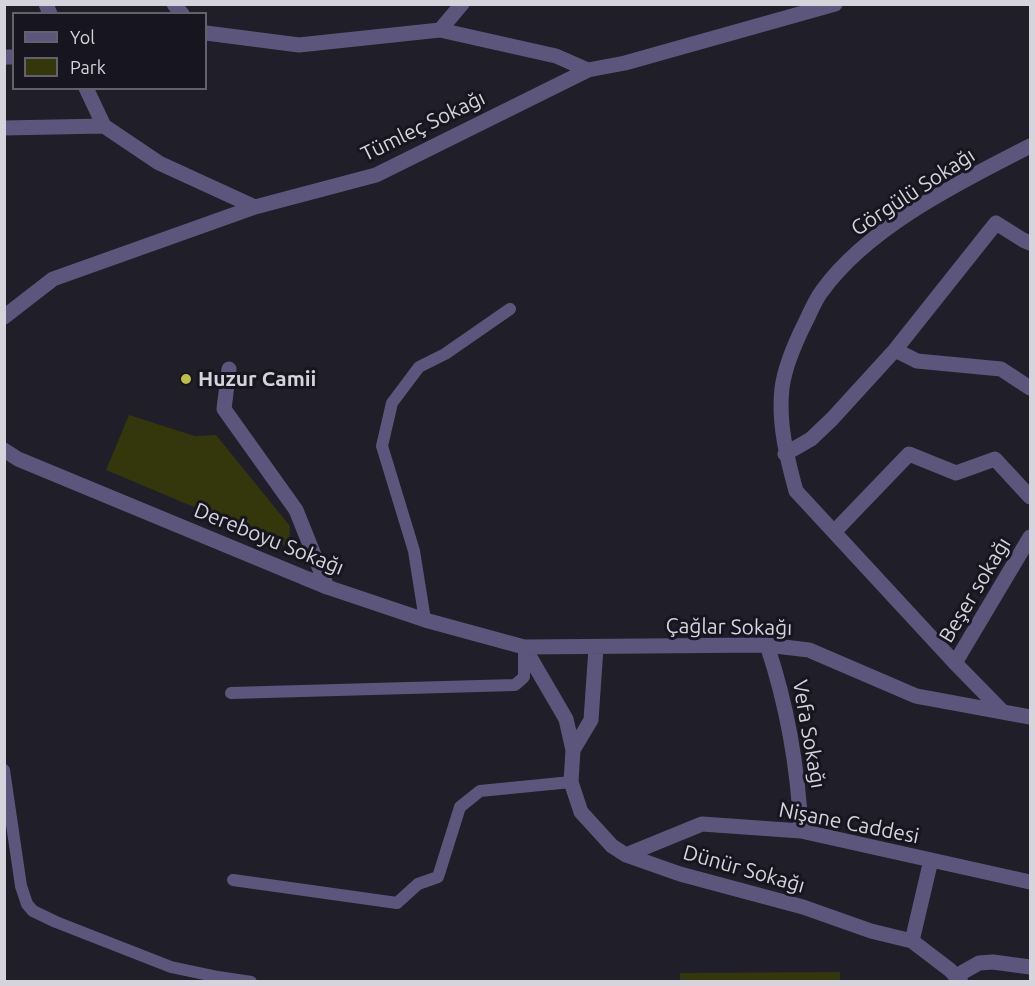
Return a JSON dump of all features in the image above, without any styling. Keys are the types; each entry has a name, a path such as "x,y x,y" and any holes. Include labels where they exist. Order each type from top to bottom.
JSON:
{"street":[{"path":"440,30 462,4"},
{"name":"Tümleç Sokağı","path":"4,317 52,279 255,207 376,175 588,70 625,63 835,4"},
{"path":"207,33 299,45 440,30 556,56 588,70"},
{"path":"87,90 104,126 159,162 255,207"},
{"path":"4,128 104,126"},
{"name":"Görgülü Sokağı","path":"1003,712 796,491 785,454 782,387 795,343 821,291 866,242 958,183 1030,146"},
{"path":"785,454 811,439 895,350 996,223 1030,243"},
{"path":"895,350 917,361 1001,369 1030,388"},
{"path":"229,369 224,409 296,510 327,587"},
{"name":"Dereboyu Sokağı","path":"4,450 40,468 327,587 425,620 524,647"},
{"path":"834,532 909,454 956,473 995,459 1030,497"},
{"name":"Beşer sokağı","path":"955,663 1030,537"},
{"name":"Çağlar Sokağı","path":"524,647 767,645 809,650 916,696 1030,717"},
{"name":"Vefa Sokağı","path":"767,645 782,687 799,788 801,831"},
{"name":"Dünür Sokağı","path":"524,647 566,719 573,750 571,782 580,812 612,846 626,855 681,874 803,907 871,931 912,941 950,970 958,979"},
{"name":"Dünür Sokağı","path":"573,750 591,720 596,648"},
{"name":"Nişane Caddesi","path":"626,855 702,824 801,831 1030,882"},
{"path":"912,941 931,860"},
{"path":"958,979 980,963 993,962 1030,967"}],"lane":[{"path":"425,620 414,551 382,446 392,403 419,367 445,354 510,309"},
{"path":"231,693 515,685 524,677 524,647"},
{"path":"4,770 21,886 27,904 33,911 171,967 251,981"},
{"path":"233,880 397,903 418,884 438,877 460,807 480,791 571,782"}],"green space":[{"path":"129,415 195,436 216,435 290,526 289,547 106,470"},
{"path":"840,972 840,981 680,981 680,973"}],"place":[{"name":"Huzur Camii","path":"186,379"}]}
